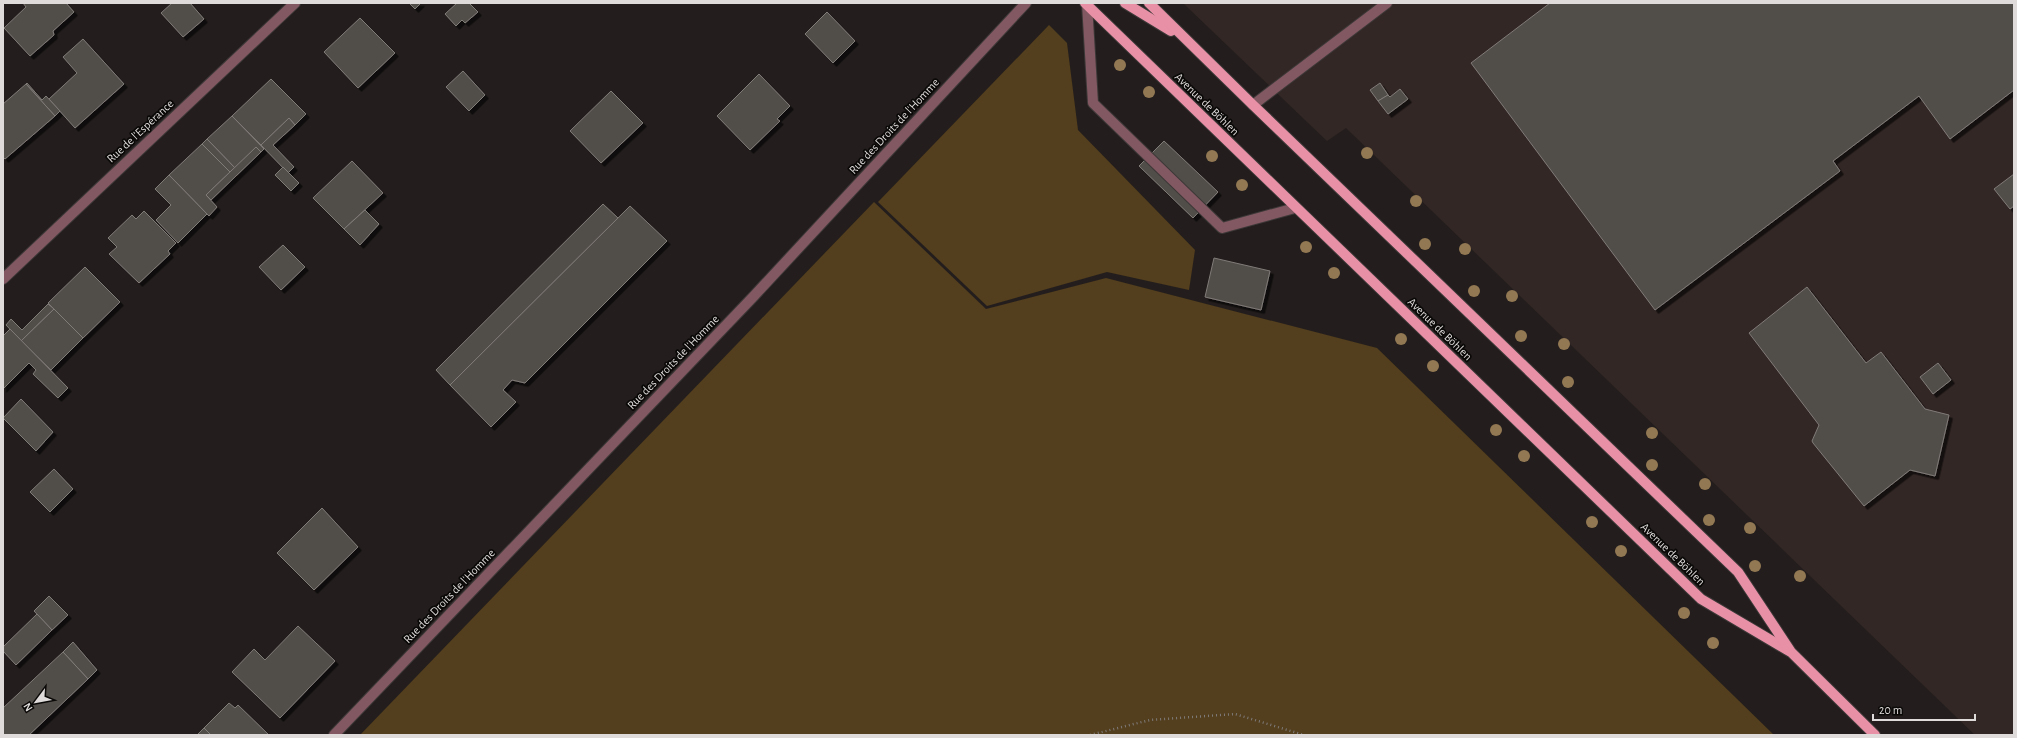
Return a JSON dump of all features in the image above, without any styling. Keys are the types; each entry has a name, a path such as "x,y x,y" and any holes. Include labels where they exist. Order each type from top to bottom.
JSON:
{"main road":[{"name":"Avenue de Böhlen","path":"1087,3 1295,208 1701,599 1791,652"},
{"name":"Avenue de Böhlen","path":"1125,3 1186,40"},
{"name":"Avenue de Böhlen","path":"1149,3 1738,572 1791,652 1875,735"}],"street":[{"name":"Rue de l'Espérance","path":"3,279 295,3"},
{"name":"Rue des Droits de l'Homme","path":"334,735 754,297 1026,3"},
{"path":"1087,3 1093,103 1099,109 1222,228 1295,208"},
{"path":"1253,105 1387,3"}],"path":[{"path":"1090,735 1150,720 1236,714 1304,735"}],"shaded area":[{"path":"1183,3 2014,3 2014,735 1975,735 1346,128 1327,141"},
{"path":"1049,25 1067,43 1078,130 1195,250 1189,290 1107,272 987,306 878,202"},
{"path":"874,202 986,309 1106,278 1377,348 1774,735 360,735"}],"building":[{"path":"23,3 66,3 74,12 53,31 54,35 30,56 4,28 26,7"},
{"path":"172,3 190,3 204,19 183,37 161,13"},
{"path":"409,3 421,3 415,9"},
{"path":"457,3 469,3 478,12 465,23 462,20 456,26 445,14"},
{"path":"1550,3 2014,3 2014,90 1950,139 1919,96 1833,161 1840,171 1655,310 1471,63"},
{"path":"827,12 855,41 833,63 805,34"},
{"path":"360,18 395,53 358,88 324,52"},
{"path":"83,39 124,84 75,128 49,99 77,73 63,57"},
{"path":"463,71 485,95 469,111 446,87"},
{"path":"759,74 790,106 777,119 780,121 750,150 717,116"},
{"path":"271,79 306,114 295,125 289,118 261,145 232,116"},
{"path":"27,83 42,100 46,96 60,111 55,116 26,84"},
{"path":"1380,83 1388,95 1378,101 1370,90"},
{"path":"26,84 55,116 5,159 3,157 3,104"},
{"path":"1400,89 1408,99 1388,114 1378,101 1388,95 1390,97"},
{"path":"611,91 643,123 601,163 570,131"},
{"path":"232,116 264,149 261,152 256,147 235,168 207,139"},
{"path":"289,118 295,125 273,145 294,167 288,173 261,145"},
{"path":"207,139 235,168 230,172 202,144"},
{"path":"1164,141 1218,192 1193,218 1139,166"},
{"path":"202,144 230,172 206,195 217,207 209,216 169,175"},
{"path":"256,147 261,152 211,200 206,195"},
{"path":"352,161 383,193 344,229 313,198"},
{"path":"283,167 299,183 291,191 275,175"},
{"path":"2014,174 2014,206 2010,209 1994,189"},
{"path":"169,175 207,214 178,243 156,220 171,205 155,189"},
{"path":"603,204 618,218 450,385 436,370"},
{"path":"630,206 667,241 525,383 512,380 503,390 516,402 491,427 450,385"},
{"path":"365,210 379,224 360,245 344,229"},
{"path":"144,211 176,243 168,251 170,254 139,283 109,254 117,247 108,238 132,215 136,219"},
{"path":"283,245 305,267 281,290 259,267"},
{"path":"1214,258 1270,271 1261,310 1205,297"},
{"path":"85,267 120,302 83,338 48,303"},
{"path":"1807,287 1866,363 1881,352 1925,409 1949,415 1935,476 1910,470 1864,506 1813,443 1812,441 1819,425 1749,333"},
{"path":"48,304 54,309 21,341 6,325 11,319 22,330"},
{"path":"54,309 83,338 51,370 21,341"},
{"path":"10,329 68,388 58,398 33,374 36,370 29,363 3,389 3,336"},
{"path":"1938,363 1951,380 1933,394 1920,377"},
{"path":"21,399 53,432 36,451 3,418"},
{"path":"54,469 73,489 50,512 30,492"},
{"path":"322,508 358,547 314,590 277,553"},
{"path":"49,596 68,615 52,630 34,611"},
{"path":"37,614 52,630 16,665 3,651 3,647"},
{"path":"298,626 335,661 280,718 232,672 254,649 265,660"},
{"path":"73,642 97,670 88,679 63,652"},
{"path":"63,652 88,679 29,735 3,735 3,708"},
{"path":"229,703 235,708 238,705 269,735 211,735 204,728"},
{"path":"204,728 211,735 197,735"}]}
